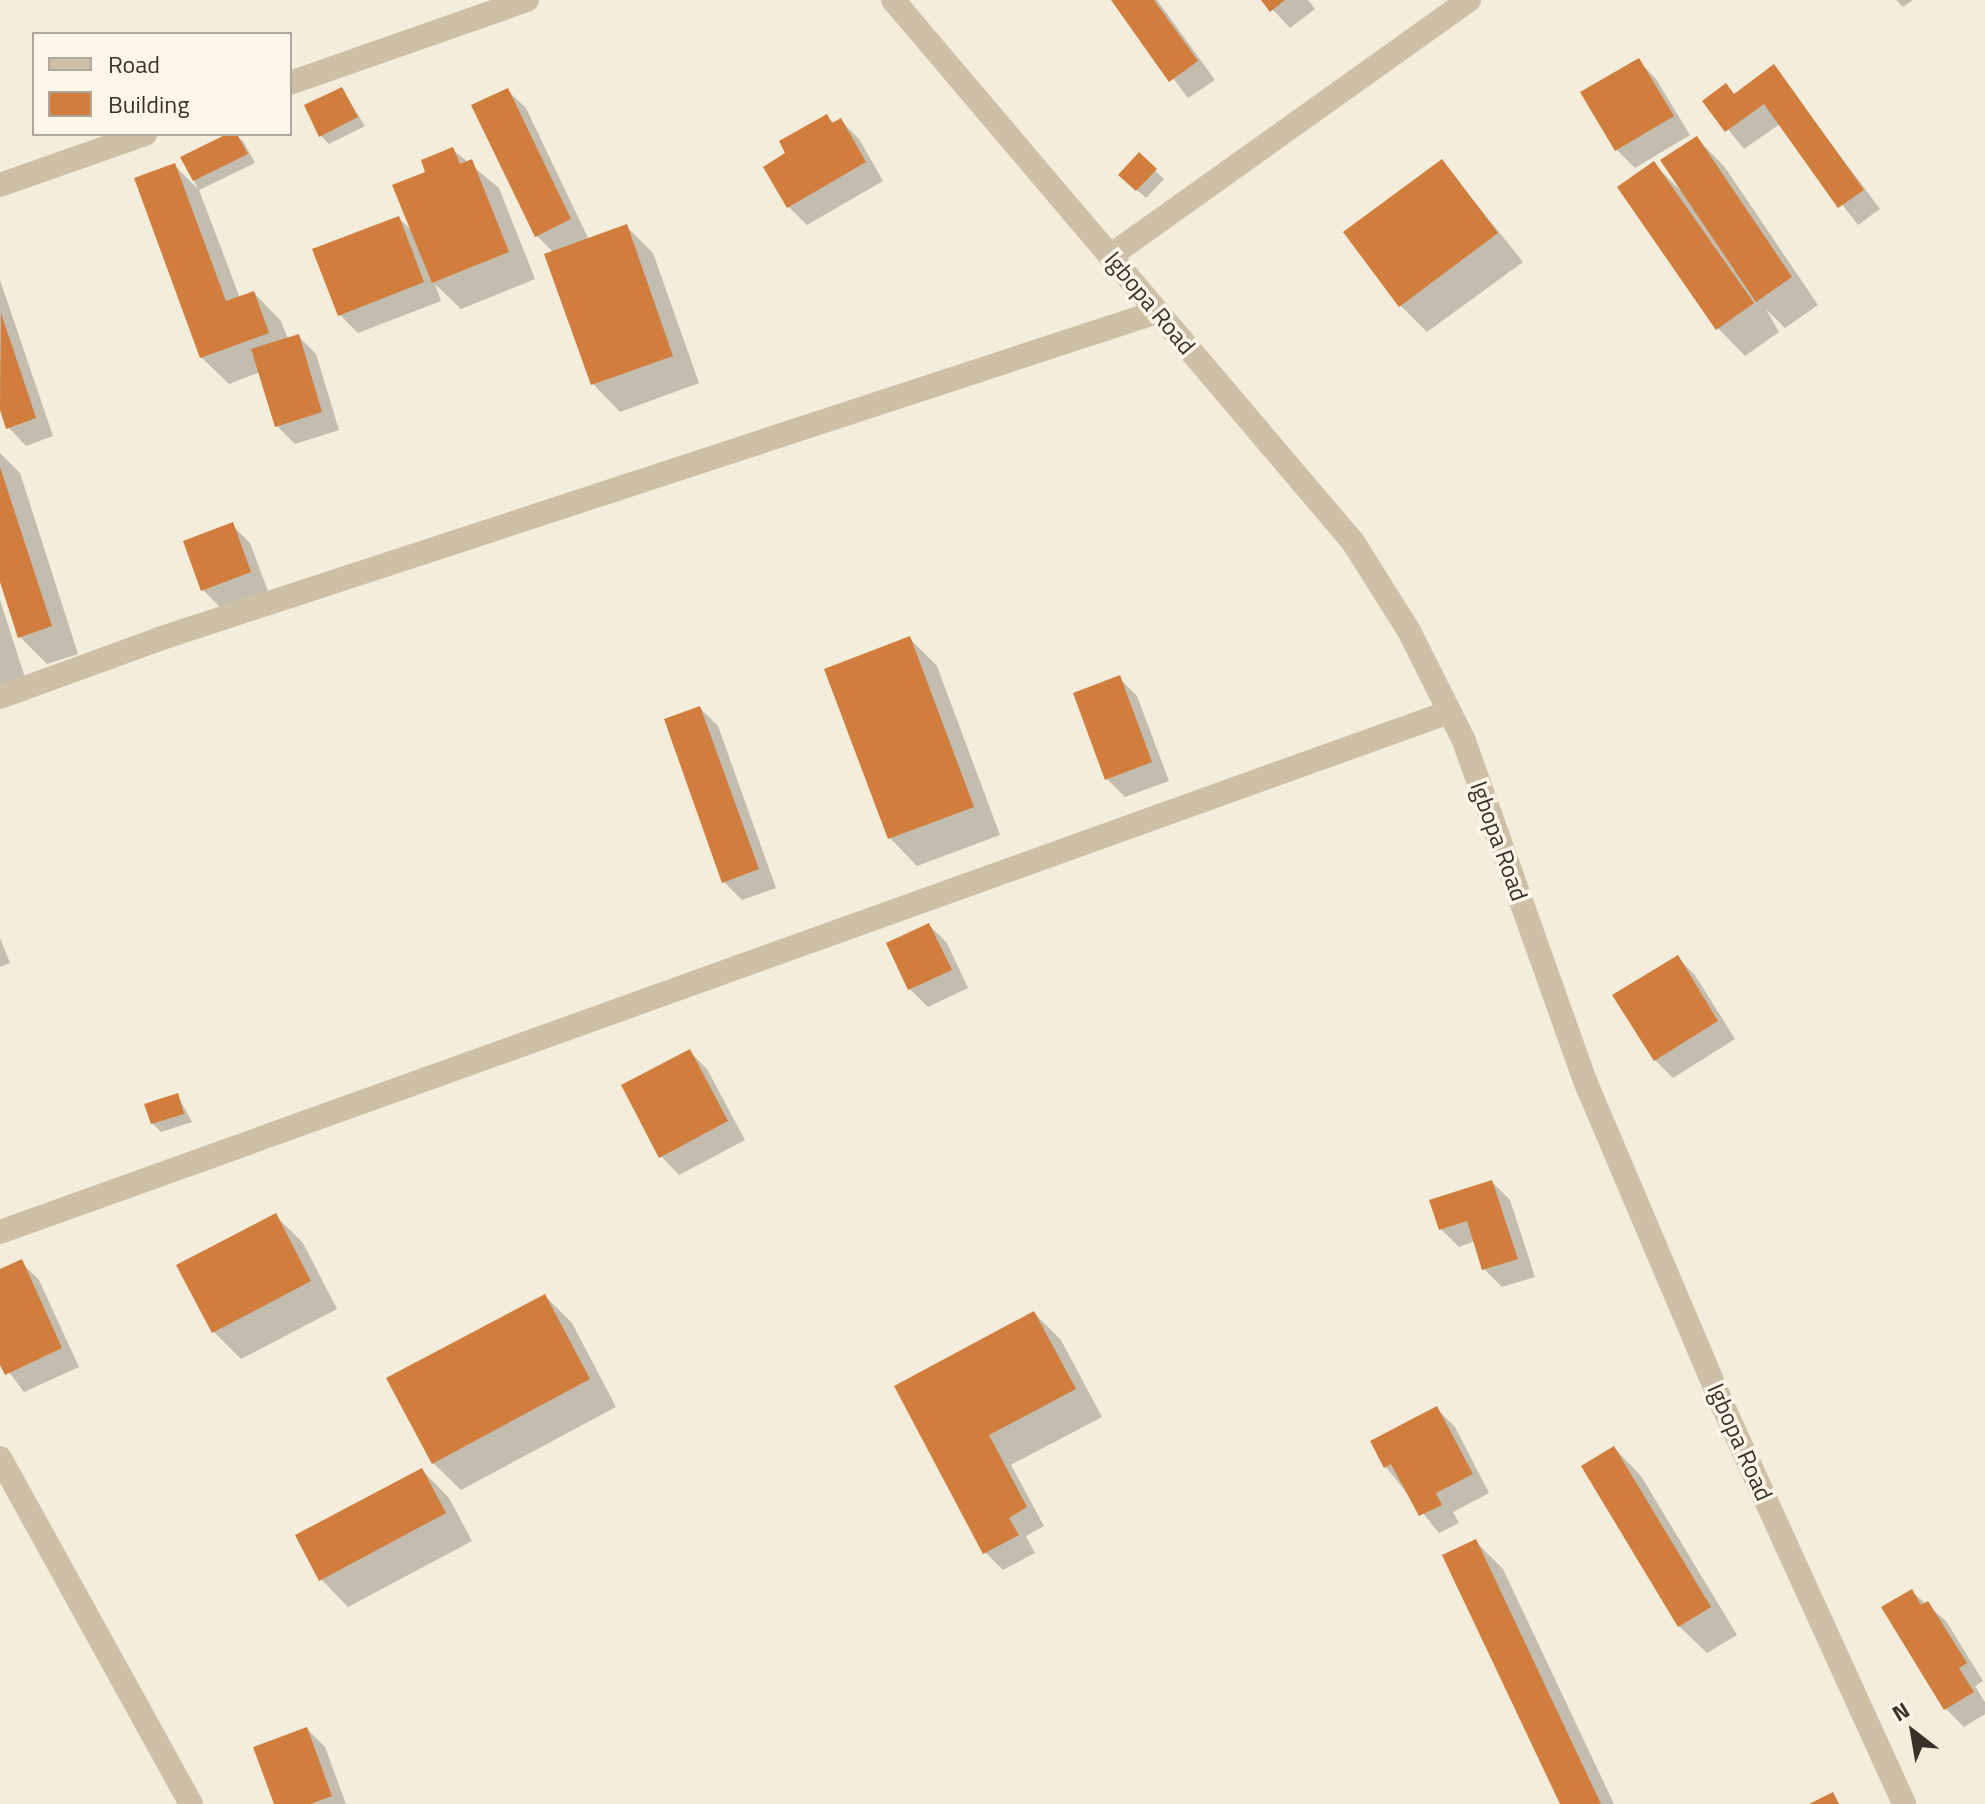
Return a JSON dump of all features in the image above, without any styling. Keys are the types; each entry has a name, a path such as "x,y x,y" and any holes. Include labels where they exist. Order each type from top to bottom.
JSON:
{"street":[{"path":"292,82 527,0"},
{"name":"Igbopa Road","path":"893,0 1353,542 1409,631 1449,712 1585,1081 1722,1404 1904,1804"},
{"path":"1110,256 1469,0"},
{"path":"0,185 139,136"},
{"path":"0,697 174,634 1157,312"},
{"path":"0,1232 1449,712"},
{"path":"0,1458 191,1804"}],"building":[{"path":"1111,0 1154,0 1198,61 1169,82"},
{"path":"1261,0 1285,0 1270,12"},
{"path":"1639,58 1674,116 1615,151 1580,92"},
{"path":"1774,64 1864,190 1838,208 1764,104 1725,132 1702,101 1726,83 1734,94"},
{"path":"342,87 358,117 319,137 304,105"},
{"path":"508,88 571,219 535,237 471,105"},
{"path":"827,114 832,123 841,118 866,162 787,208 763,167 785,153 779,141"},
{"path":"223,136 238,136 248,154 193,181 180,157"},
{"path":"1697,136 1792,277 1756,302 1660,160"},
{"path":"453,147 460,164 472,159 509,252 432,283 392,185 425,172 421,160"},
{"path":"1139,152 1157,169 1136,191 1118,175"},
{"path":"1442,159 1498,233 1399,307 1343,232"},
{"path":"1654,161 1754,303 1716,330 1617,187"},
{"path":"175,163 226,301 254,291 269,333 200,358 134,178"},
{"path":"399,216 424,282 338,316 312,249"},
{"path":"627,224 673,356 591,385 544,254"},
{"path":"1,313 36,418 6,429 0,410"},
{"path":"299,334 322,412 275,427 251,349"},
{"path":"0,467 52,626 18,638 0,582"},
{"path":"233,522 251,572 201,591 183,541"},
{"path":"910,636 974,807 888,839 824,669"},
{"path":"1120,675 1152,762 1105,780 1073,693"},
{"path":"700,706 759,869 722,883 664,719"},
{"path":"929,923 952,970 908,990 886,943"},
{"path":"1678,955 1718,1021 1654,1061 1612,995"},
{"path":"690,1049 728,1121 659,1158 621,1085"},
{"path":"178,1093 184,1114 151,1124 144,1104"},
{"path":"1492,1180 1518,1259 1482,1270 1467,1221 1439,1230 1429,1200"},
{"path":"276,1213 311,1281 212,1333 176,1265"},
{"path":"22,1259 62,1348 5,1375 0,1365 0,1269"},
{"path":"545,1294 590,1379 432,1464 386,1378"},
{"path":"1034,1311 1076,1389 989,1435 1027,1507 1009,1518 1019,1535 983,1554 894,1386"},
{"path":"1437,1406 1473,1474 1436,1493 1442,1505 1419,1516 1391,1464 1384,1468 1370,1441"},
{"path":"1614,1446 1711,1607 1678,1627 1581,1466"},
{"path":"422,1468 446,1513 319,1581 295,1535"},
{"path":"1476,1539 1601,1804 1560,1804 1442,1555"},
{"path":"1912,1589 1921,1605 1928,1601 1967,1663 1959,1668 1974,1692 1944,1710 1881,1607"},
{"path":"307,1727 332,1796 310,1804 274,1804 253,1747"},
{"path":"1833,1792 1839,1804 1809,1804"}]}
